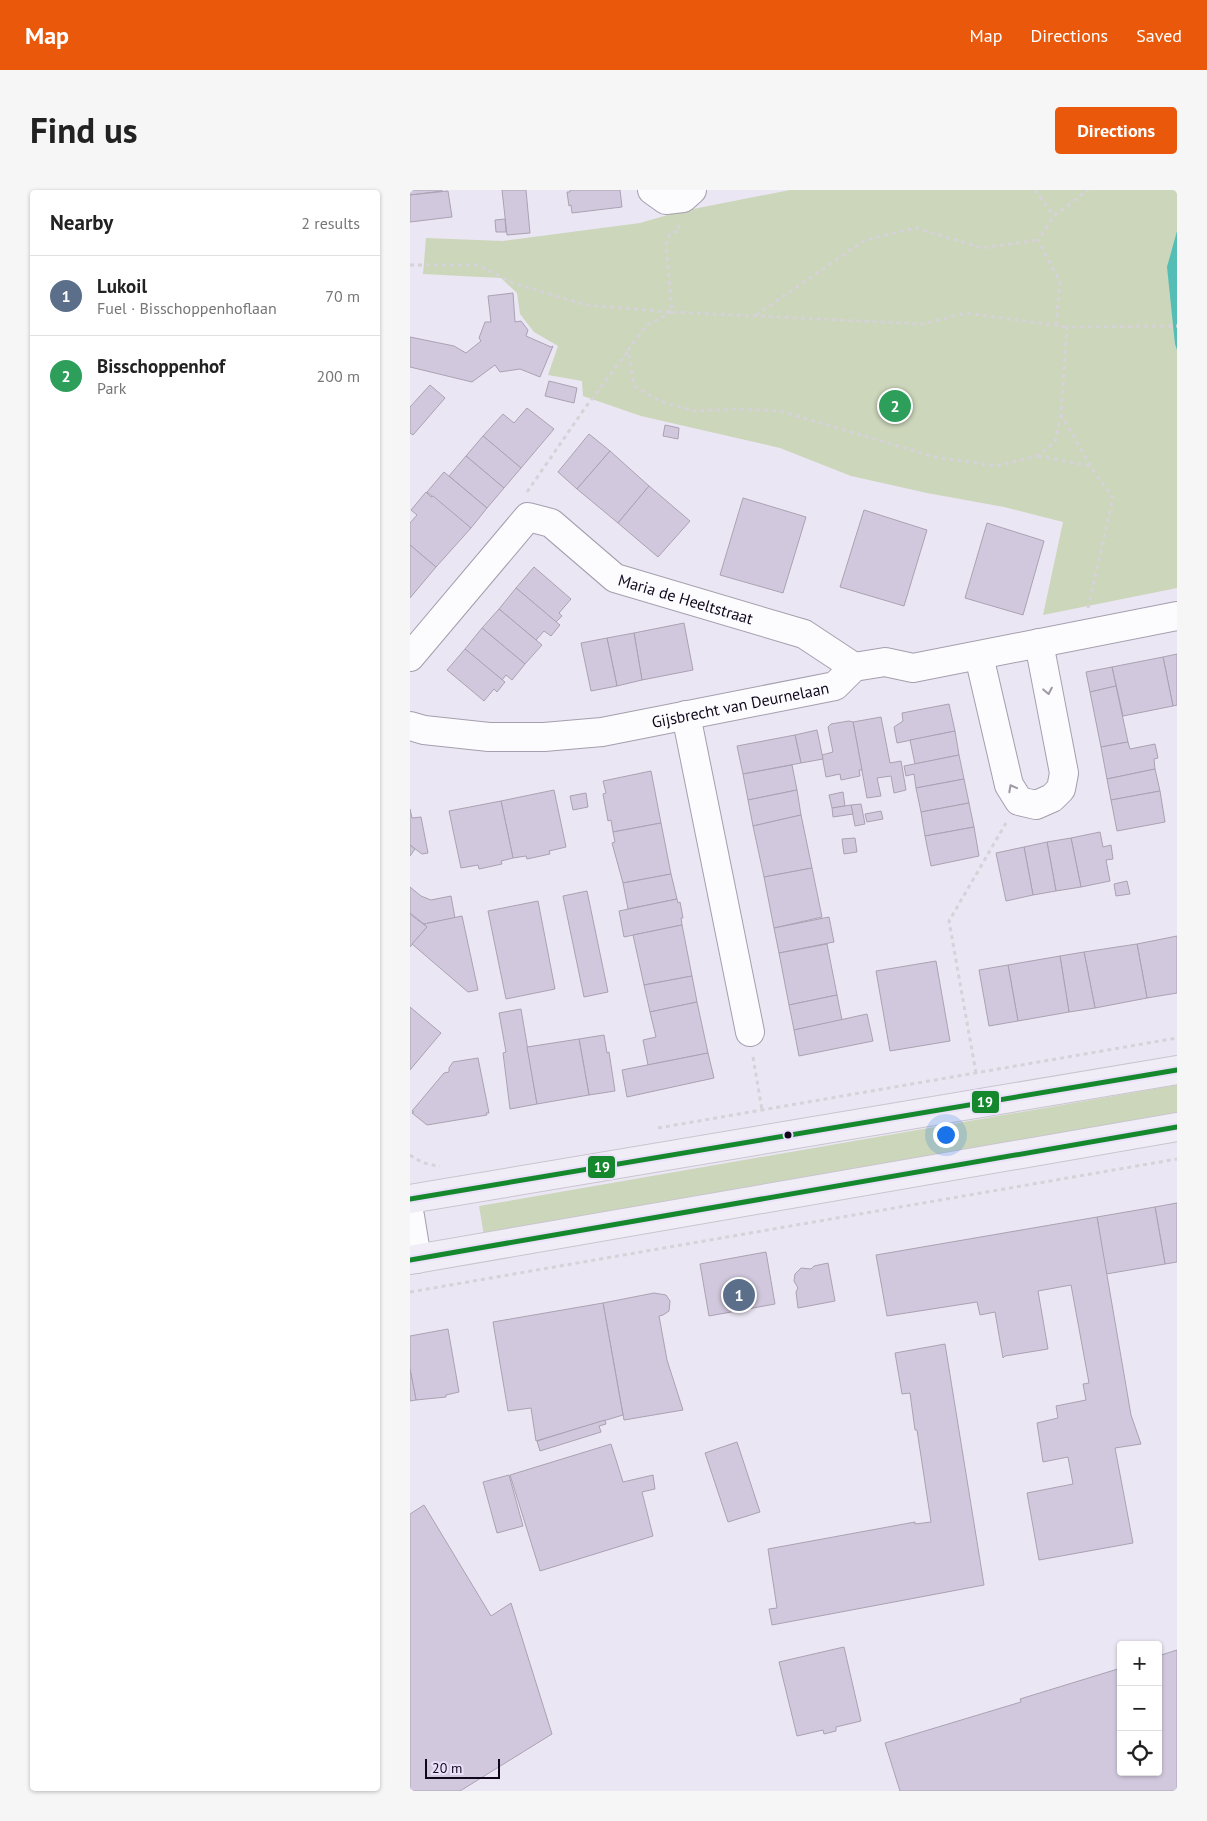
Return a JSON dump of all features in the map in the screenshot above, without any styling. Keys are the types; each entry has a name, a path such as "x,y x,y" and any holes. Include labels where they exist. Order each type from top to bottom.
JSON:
{"main road":[{"path":"410,1199 1177,1070"},
{"path":"414,1260 1177,1127"}],"street":[{"path":"652,190 666,200 684,198 692,190"},
{"path":"410,657 528,517"},
{"name":"Maria de Heeltstraat","path":"528,517 551,523 615,578 804,634 854,667"},
{"path":"854,667 885,662 913,668 1177,616"},
{"path":"979,656 1009,785 1019,801 1036,805 1052,798 1061,789 1064,773 1039,643"},
{"name":"Gijsbrecht van Deurnelaan","path":"410,726 424,730 489,737 544,737 602,732 835,686 854,667"},
{"path":"686,715 750,1032"},
{"path":"410,1216 414,1260"}],"path":[{"path":"1035,190 1054,216"},
{"path":"755,316 866,240 916,228 982,248 1038,240 1054,216 1088,190"},
{"path":"672,312 666,244 670,233 679,231"},
{"path":"1038,240 1060,282 1056,325"},
{"path":"410,265 478,265 513,283 586,305 672,312 923,324 966,313 1066,327 1175,327"},
{"path":"528,517 525,494 585,408 647,325 672,312"},
{"path":"628,350 634,386 660,401 693,410 739,409 780,411 934,457 996,466 1037,456 1055,442 1061,414 1066,327"},
{"path":"1061,414 1091,467 1113,498 1082,635"},
{"path":"1037,456 1091,467"},
{"path":"976,1073 948,921 1019,801"},
{"path":"750,1032 768,1139"},
{"path":"655,1129 1177,1038"},
{"path":"410,1155 418,1161 429,1165 443,1166"},
{"path":"410,1292 1177,1159"}],"shaded area":[{"path":"790,190 1177,190 1177,588 1043,615 1063,522 1004,507 927,493 851,476 780,448 641,416 583,396 582,381 548,375 558,346 534,332 520,314 517,293 501,278 423,274 426,238 503,241 640,223 678,212"},
{"path":"1177,231 1177,350 1167,267"},
{"path":"1177,1085 1177,1117 484,1236 479,1206"}],"building":[{"path":"410,190 442,190 442,191 410,195"},
{"path":"502,190 526,190 530,233 507,235"},
{"path":"570,190 620,190 622,207 572,213 567,192 570,192"},
{"path":"448,191 452,217 410,222 410,195"},
{"path":"505,219 506,232 496,232 495,220"},
{"path":"513,293 515,322 521,321 528,330 526,336 551,347 553,346 540,377 520,369 500,372 495,365 472,382 410,367 410,337 454,346 466,353 481,341 479,338 485,322 491,322 488,296"},
{"path":"549,381 577,388 574,403 545,396"},
{"path":"430,385 445,398 413,435 410,433 410,407"},
{"path":"527,408 554,429 521,468 483,436 503,414 514,423"},
{"path":"665,425 679,428 678,439 663,436"},
{"path":"589,434 610,451 577,489 558,472"},
{"path":"483,436 521,468 504,488 466,456"},
{"path":"610,451 649,486 618,523 577,489"},
{"path":"466,456 504,488 487,508 449,476"},
{"path":"444,472 487,508 471,528 427,492"},
{"path":"649,486 690,521 658,557 618,523"},
{"path":"426,492 471,528 436,567 410,545 410,523 417,515 411,510"},
{"path":"743,498 806,517 783,593 720,575"},
{"path":"864,510 927,530 904,606 840,587"},
{"path":"987,523 1044,541 1023,615 965,598"},
{"path":"410,545 436,567 410,598"},
{"path":"534,567 571,599 559,613 562,616 556,622 516,588"},
{"path":"516,588 560,625 551,636 544,631 536,640 499,609"},
{"path":"499,609 542,645 525,664 482,628"},
{"path":"684,623 693,670 642,680 634,633"},
{"path":"482,628 525,664 512,680 506,675 502,680 465,649"},
{"path":"634,633 642,680 617,686 607,638"},
{"path":"607,638 617,686 591,691 581,643"},
{"path":"465,649 505,682 497,692 494,689 484,701 447,670"},
{"path":"1177,654 1177,705 1173,706 1163,657"},
{"path":"1163,657 1173,706 1123,716 1112,667"},
{"path":"1112,667 1116,686 1090,692 1086,672"},
{"path":"1116,686 1128,742 1101,747 1090,692"},
{"path":"949,704 955,731 897,743 894,727 903,721 902,713"},
{"path":"881,717 890,763 901,761 906,790 894,793 891,776 877,778 881,796 867,798 853,722"},
{"path":"853,722 862,770 859,770 860,776 841,780 840,774 826,777 822,755 833,752 828,727 831,724"},
{"path":"817,730 823,759 801,763 795,735"},
{"path":"955,731 959,755 915,764 910,740"},
{"path":"795,735 801,763 743,774 737,746"},
{"path":"1128,742 1130,749 1155,744 1158,758 1154,759 1155,769 1107,779 1101,747"},
{"path":"959,755 964,779 916,788 914,774 906,776 904,766"},
{"path":"792,765 797,790 748,800 743,774"},
{"path":"1155,769 1160,791 1111,800 1107,779"},
{"path":"651,771 661,823 613,832 611,820 608,821 603,794 606,793 603,781"},
{"path":"964,779 969,803 921,812 916,788"},
{"path":"554,790 566,847 549,851 550,854 527,859 526,856 513,858 501,801"},
{"path":"797,790 801,815 753,826 748,800"},
{"path":"1160,791 1165,822 1117,831 1111,800"},
{"path":"843,792 845,806 832,808 829,795"},
{"path":"586,793 588,807 573,810 570,796"},
{"path":"501,801 513,858 501,861 502,864 479,869 478,865 461,868 449,811"},
{"path":"969,803 974,827 925,836 921,812"},
{"path":"861,804 865,824 855,826 851,805"},
{"path":"851,805 853,814 833,817 832,808"},
{"path":"410,809 412,818 421,817 428,853 422,854 410,845"},
{"path":"881,811 883,819 867,822 865,814"},
{"path":"801,815 812,868 764,877 753,826"},
{"path":"661,823 671,874 623,883 612,843 615,842 613,832"},
{"path":"974,827 979,856 931,866 925,836"},
{"path":"1100,832 1103,847 1111,845 1113,859 1106,860 1110,881 1081,887 1071,838"},
{"path":"855,838 857,852 844,854 842,839"},
{"path":"1071,838 1081,887 1056,891 1047,842"},
{"path":"1047,842 1056,891 1033,895 1024,847"},
{"path":"410,845 415,849 410,856"},
{"path":"1024,847 1033,895 1006,901 996,853"},
{"path":"812,868 822,917 774,928 764,877"},
{"path":"671,874 677,899 628,909 623,883"},
{"path":"1127,881 1130,894 1116,896 1114,884"},
{"path":"410,887 421,896 431,900 451,896 455,918 424,924 410,913"},
{"path":"587,891 608,992 584,997 563,896"},
{"path":"677,899 678,903 680,902 683,918 681,918 682,925 624,937 619,911"},
{"path":"538,901 555,989 506,999 488,911"},
{"path":"410,914 427,927 410,947"},
{"path":"462,916 478,990 468,992 412,944 427,927 424,924"},
{"path":"829,917 834,942 779,953 774,928"},
{"path":"682,925 692,976 644,985 633,935"},
{"path":"1177,936 1177,993 1147,998 1137,944"},
{"path":"827,944 837,995 789,1005 779,953"},
{"path":"1137,944 1147,998 1095,1008 1084,952"},
{"path":"1084,952 1095,1008 1069,1012 1060,956"},
{"path":"1060,956 1069,1012 1018,1021 1008,965"},
{"path":"936,961 950,1041 890,1051 876,971"},
{"path":"1008,965 1018,1021 989,1026 979,970"},
{"path":"692,976 697,1002 650,1012 644,985"},
{"path":"837,995 842,1020 794,1030 789,1005"},
{"path":"697,1002 708,1053 648,1065 643,1040 656,1037 650,1012"},
{"path":"410,1007 441,1033 410,1070"},
{"path":"521,1009 537,1104 510,1109 503,1053 506,1052 499,1013"},
{"path":"867,1014 873,1041 799,1056 794,1030"},
{"path":"604,1035 607,1053 609,1052 615,1091 589,1095 579,1039"},
{"path":"579,1039 589,1095 537,1104 527,1047"},
{"path":"708,1053 714,1078 627,1097 622,1070"},
{"path":"478,1058 489,1113 486,1113 487,1115 427,1125 412,1113 444,1073 449,1072 453,1062"},
{"path":"1177,1203 1177,1262 1165,1264 1155,1207"},
{"path":"1155,1207 1165,1264 1106,1274 1097,1217"},
{"path":"1097,1217 1131,1415 1141,1444 1115,1448 1133,1543 1039,1560 1027,1493 1073,1484 1068,1457 1043,1462 1037,1423 1058,1418 1056,1406 1086,1400 1083,1384 1089,1383 1071,1285 1038,1291 1048,1349 1005,1356 1003,1358 995,1312 980,1315 977,1302 887,1316 876,1255"},
{"path":"766,1252 775,1304 709,1316 700,1264"},
{"path":"828,1263 835,1301 798,1308 796,1292 798,1288 794,1281 795,1274 801,1268 811,1269 814,1266"},
{"path":"654,1293 666,1295 670,1301 669,1311 659,1316 667,1360 683,1410 624,1420 603,1303"},
{"path":"603,1303 623,1415 536,1441 531,1408 508,1411 493,1322"},
{"path":"448,1329 459,1392 446,1395 446,1397 416,1400 410,1369 410,1336"},
{"path":"945,1344 984,1585 772,1625 769,1609 777,1608 768,1549 915,1522 915,1524 931,1522 910,1393 902,1394 895,1353"},
{"path":"410,1369 416,1400 410,1401"},
{"path":"605,1420 606,1424 599,1426 601,1432 540,1451 537,1441"},
{"path":"737,1442 760,1512 728,1522 705,1453"},
{"path":"611,1444 623,1482 653,1475 655,1489 642,1492 653,1536 540,1571 510,1475"},
{"path":"509,1475 523,1526 497,1533 483,1482"},
{"path":"424,1505 491,1616 511,1603 552,1734 460,1791 410,1791 410,1514"},
{"path":"844,1647 861,1721 836,1727 836,1731 824,1734 823,1730 797,1736 779,1662"},
{"path":"1177,1650 1177,1791 900,1791 885,1743 1021,1702 1020,1699 1117,1669 1117,1776 1162,1776 1162,1655"}],"transit line":[{"name":"19","path":"410,1199 1177,1070"},
{"name":"19","path":"410,1260 1177,1127"}],"place":[{"name":"Bisschoppenhof","path":"895,406"},
{"name":"Lukoil","path":"739,1295"}]}
